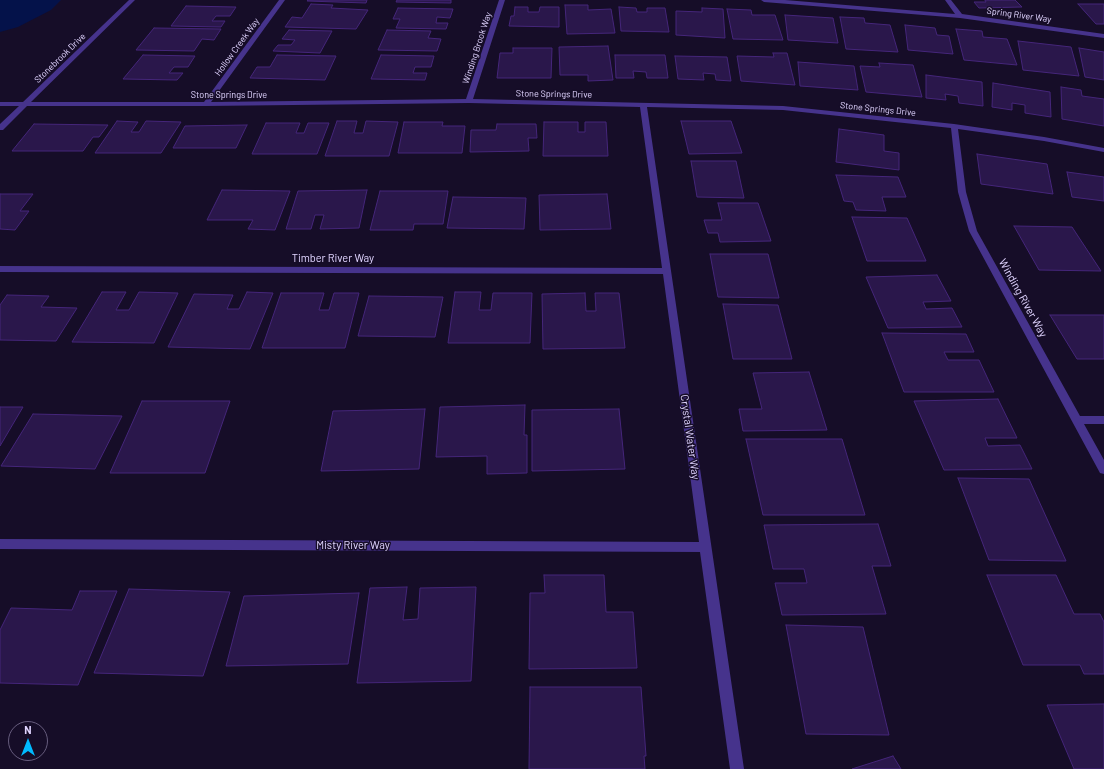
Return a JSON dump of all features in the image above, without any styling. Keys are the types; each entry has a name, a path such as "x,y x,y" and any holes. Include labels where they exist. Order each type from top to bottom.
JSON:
{"street":[{"name":"Stonebrook Drive","path":"0,128 132,0"},
{"name":"Hollow Creek Way","path":"206,104 282,0"},
{"name":"Winding Brook Way","path":"469,101 502,0"},
{"name":"Spring River Way","path":"764,0 960,16 1104,36"},
{"path":"948,0 960,16"},
{"name":"Stone Springs Drive","path":"0,104 206,104 469,101 783,108 954,126 1044,139 1104,150"},
{"name":"Crystal Water Way","path":"643,105 737,769"},
{"name":"Winding River Way","path":"954,126 962,192 974,231 988,261 1104,470"},
{"name":"Timber River Way","path":"0,269 667,270"},
{"path":"1077,420 1104,420"},
{"name":"Misty River Way","path":"0,544 705,547"}],"shaded area":[{"path":"0,0 61,0 51,10 18,27 0,32"}],"building":[{"path":"367,0 366,3 307,1"},
{"path":"397,0 451,0 451,3 396,2"},
{"path":"985,0 1015,0 1022,7 979,8 974,2 986,2"},
{"path":"311,4 333,5 331,8 368,10 356,29 285,27 292,17 302,18"},
{"path":"1078,4 1104,4 1104,24 1096,24"},
{"path":"565,5 588,5 588,10 611,9 615,33 567,34"},
{"path":"186,6 236,7 230,16 216,16 212,21 225,21 221,27 171,26"},
{"path":"515,7 528,7 528,12 539,12 540,7 559,7 559,27 509,26 511,16 514,16"},
{"path":"619,7 636,8 637,12 647,12 647,8 665,8 669,32 621,31"},
{"path":"398,8 453,9 450,18 437,17 436,23 448,23 446,29 396,28 400,19 393,19"},
{"path":"702,8 723,9 725,38 676,35 676,11 702,12"},
{"path":"727,9 751,10 752,15 775,15 783,40 733,39"},
{"path":"785,15 833,18 838,43 788,40"},
{"path":"840,17 864,18 865,23 890,25 898,52 846,49"},
{"path":"905,25 935,28 937,35 949,36 953,54 908,50"},
{"path":"154,28 221,29 214,40 202,39 194,51 136,50"},
{"path":"956,29 982,31 983,37 1007,39 1017,65 964,60"},
{"path":"289,30 332,31 320,53 273,51 278,45 291,45 295,40 282,39"},
{"path":"387,30 431,31 428,38 441,39 437,51 378,50"},
{"path":"1018,41 1071,47 1079,76 1023,70"},
{"path":"608,46 613,80 588,81 588,75 560,75 559,47"},
{"path":"513,48 552,48 551,78 497,78 500,53 513,53"},
{"path":"1079,48 1104,52 1104,80 1085,77"},
{"path":"773,53 787,53 795,85 741,81 737,56 774,57"},
{"path":"143,55 195,56 188,67 174,67 169,73 183,73 177,80 123,79"},
{"path":"277,55 336,56 325,80 250,78 257,67 270,67"},
{"path":"381,55 434,56 431,67 415,67 413,73 427,73 425,80 371,79"},
{"path":"615,55 665,55 668,78 647,78 646,72 633,71 634,78 616,78"},
{"path":"675,56 727,57 731,81 716,80 715,74 703,73 704,80 678,79"},
{"path":"798,62 854,66 858,90 800,86"},
{"path":"879,63 913,65 922,97 866,92 860,66 880,67"},
{"path":"926,75 982,82 983,106 959,103 958,96 945,94 946,100 926,98"},
{"path":"993,83 1050,92 1051,117 1025,113 1025,105 1012,103 1012,110 992,107"},
{"path":"1061,87 1081,90 1082,96 1104,99 1104,126 1062,119"},
{"path":"117,121 138,122 131,132 139,132 146,121 181,122 161,153 95,153"},
{"path":"337,121 357,121 354,133 363,133 366,121 398,122 389,156 325,156"},
{"path":"681,121 731,121 742,153 689,154"},
{"path":"404,122 443,122 442,126 465,126 462,153 398,153"},
{"path":"544,122 578,122 578,132 585,132 585,122 606,122 608,156 543,156"},
{"path":"266,123 300,123 296,133 304,133 308,123 329,123 317,154 252,154"},
{"path":"34,124 108,125 99,137 93,137 83,151 12,151"},
{"path":"497,124 536,124 537,138 528,138 529,151 470,152 471,130 496,130"},
{"path":"247,125 236,148 173,148 185,126"},
{"path":"839,129 884,135 884,151 899,153 899,170 836,162"},
{"path":"977,154 1047,164 1053,194 981,184"},
{"path":"691,161 736,161 744,198 697,197"},
{"path":"1067,172 1104,177 1104,201 1072,197"},
{"path":"836,175 898,177 906,197 882,197 886,211 856,210 853,202 844,201"},
{"path":"222,190 290,191 275,230 248,229 253,220 207,220"},
{"path":"367,190 359,228 320,229 324,215 315,215 311,229 286,229 298,191"},
{"path":"380,191 448,191 443,224 414,224 413,230 370,230"},
{"path":"0,194 33,194 20,211 29,211 15,230 0,229"},
{"path":"607,194 611,229 540,230 539,195"},
{"path":"453,197 526,198 524,229 447,228"},
{"path":"718,203 758,203 771,241 720,242 718,233 708,233 704,220 722,220"},
{"path":"852,217 907,218 926,261 867,261"},
{"path":"1014,226 1072,227 1101,271 1039,270"},
{"path":"710,254 768,254 779,298 718,297"},
{"path":"937,275 951,301 923,302 926,309 952,308 962,327 888,328 866,277"},
{"path":"102,292 126,292 116,310 129,310 139,292 178,293 154,343 72,342"},
{"path":"247,292 273,293 250,349 168,347 194,294 233,295 227,309 239,309"},
{"path":"455,292 481,292 479,310 491,310 493,293 532,293 530,343 448,343"},
{"path":"281,293 324,293 319,310 329,310 334,293 359,293 345,348 262,348"},
{"path":"585,293 586,311 596,311 595,293 619,293 625,348 543,349 542,294"},
{"path":"7,295 49,296 41,307 77,308 56,341 0,340 0,305"},
{"path":"369,296 443,297 435,337 358,336"},
{"path":"723,304 778,305 792,359 733,359"},
{"path":"1050,315 1104,315 1104,359 1077,359"},
{"path":"882,333 966,334 974,352 944,352 948,360 979,360 994,392 904,392"},
{"path":"809,372 827,430 743,431 739,409 762,409 753,373"},
{"path":"998,399 1017,438 985,438 988,446 1020,445 1032,469 944,470 914,401"},
{"path":"142,401 230,401 205,473 110,473"},
{"path":"525,405 524,435 527,435 527,473 487,474 487,456 436,457 440,407"},
{"path":"0,407 23,407 0,446"},
{"path":"425,409 419,469 321,471 333,411"},
{"path":"619,409 625,469 532,471 532,410"},
{"path":"33,414 122,416 95,469 1,466"},
{"path":"746,439 842,439 865,515 763,515"},
{"path":"958,478 1029,479 1066,561 989,560"},
{"path":"878,524 891,566 872,566 886,614 782,615 775,583 807,583 804,569 773,569 764,525"},
{"path":"544,575 604,575 606,612 633,612 637,668 529,669 530,593 545,593"},
{"path":"987,575 1056,575 1074,614 1100,614 1104,622 1104,674 1084,674 1080,665 1023,665"},
{"path":"407,587 403,620 418,619 420,588 476,587 471,681 357,683 370,588"},
{"path":"129,589 230,592 203,676 94,673"},
{"path":"80,591 117,591 78,685 0,683 0,630 11,608 72,610"},
{"path":"359,593 348,664 226,666 244,596"},
{"path":"786,625 863,627 889,735 806,734"},
{"path":"530,687 641,687 646,756 644,756 645,769 529,769"},
{"path":"1104,704 1104,769 1074,769 1047,705"},
{"path":"893,756 901,769 852,769"}]}
